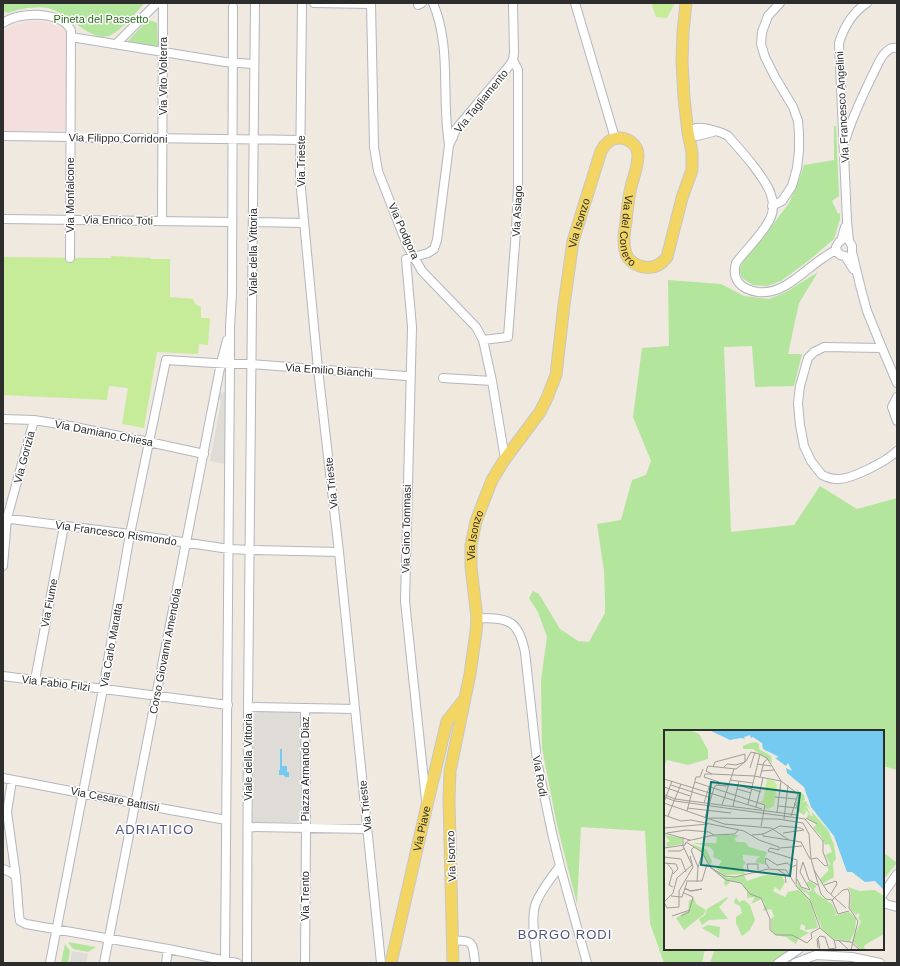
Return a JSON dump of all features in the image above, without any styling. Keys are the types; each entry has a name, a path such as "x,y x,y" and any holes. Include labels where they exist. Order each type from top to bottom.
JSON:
{"main road":[{"name":"Via del Conero","path":"615,138 625,139 634,144 638,155 630,191 624,241 625,251 631,261 636,265 650,268 658,266 667,257 682,198 692,170 692,152 684,98 682,56 686,3"},
{"name":"Via Isonzo","path":"453,963 449,800 450,771 476,632 477,618 471,567 471,545 476,521 492,480 505,459 540,412 556,375 573,241 601,151 608,142 615,138"},
{"name":"Via Piave","path":"391,963 447,721 464,699"},
{"path":"447,721 454,719 458,721 459,725"}],"street":[{"path":"116,44 157,3"},
{"name":"Via Vito Volterra","path":"162,221 164,3"},
{"name":"Viale della Vittoria","path":"247,963 253,64 255,3"},
{"name":"Via Trieste","path":"302,3 300,178 318,369 339,552 381,963"},
{"path":"314,3 371,4"},
{"path":"433,3 442,28 445,63 446,128 449,145"},
{"name":"Via Tagliamento","path":"414,257 428,253 434,249 437,240 449,145 456,130 510,66 513,60 513,3"},
{"path":"574,3 615,138"},
{"path":"772,206 782,201 792,186 796,168 799,134 798,121 793,107 775,77 765,57 761,44 762,32 768,16 780,3"},
{"name":"Via Francesco Angelini","path":"867,3 853,15 842,33 839,43 847,221 845,241 852,246 848,254 859,279 868,311 882,348 897,383"},
{"name":"Viale della Vittoria","path":"225,962 234,4"},
{"name":"Via Podgora","path":"371,4 374,146 378,171 407,245 422,271 476,328 483,340 492,381 505,459"},
{"path":"3,23 16,17 34,14 43,15 69,26 72,30 71,37 233,63 253,64"},
{"name":"Via Monfalcone","path":"70,258 71,37"},
{"path":"844,145 854,116 880,60 886,52 894,47 897,48"},
{"name":"Via Asiago","path":"483,340 508,337 518,188 518,70 513,60"},
{"path":"842,109 855,104 862,98"},
{"path":"842,109 850,116 854,116"},
{"path":"688,133 696,128 722,132 728,136 761,175 770,192 772,200 772,213 770,220 736,263 734,272 739,284 754,292 770,292 779,289 836,250"},
{"name":"Via Filippo Corridoni","path":"3,136 232,139"},
{"path":"232,139 301,140"},
{"name":"Via Enrico Toti","path":"3,219 232,222"},
{"path":"253,222 304,223"},
{"path":"845,241 837,244 836,250 840,255 848,254"},
{"name":"Via Gino Tommasi","path":"414,257 406,260 412,327 405,601 427,805"},
{"name":"Corso Giovanni Amendola","path":"104,963 221,364 230,327"},
{"path":"882,348 824,347 814,352 808,358 800,386 798,403 800,425 804,446 811,461 822,475 837,479 850,477 867,470 892,456 897,451"},
{"name":"Via Carlo Maratta","path":"50,963 103,689 130,534 166,360 221,364"},
{"path":"221,364 252,364"},
{"name":"Via Emilio Bianchi","path":"252,364 406,376"},
{"path":"443,378 492,381"},
{"path":"897,397 892,406 897,421"},
{"name":"Via Damiano Chiesa","path":"3,419 34,420 204,454"},
{"name":"Via Gorizia","path":"3,566 5,518 34,420"},
{"name":"Via Francesco Rismondo","path":"5,518 130,534 229,549"},
{"name":"Via Fiume","path":"35,680 64,526"},
{"path":"229,549 339,552"},
{"name":"Via Rodi","path":"477,618 498,618 509,621 518,630 522,639 525,652 537,761 560,866 587,963"},
{"name":"Via Fabio Filzi","path":"3,676 228,705"},
{"name":"Piazza Armando Diaz","path":"248,707 305,708 306,828 248,827"},
{"path":"305,708 355,709"},
{"name":"Via Cesare Battisti","path":"3,778 226,820"},
{"path":"12,780 7,812 20,920 26,924 168,949 225,962 237,963"},
{"path":"306,828 367,829"},
{"name":"Via Trento","path":"305,963 306,828"},
{"path":"537,963 534,920 535,905 541,893 560,866"},
{"path":"3,869 12,873 16,877"},
{"path":"884,893 897,874"},
{"path":"884,902 897,907"},
{"path":"453,940 465,940 470,943 474,948 475,963"},
{"path":"166,963 168,949"},
{"path":"778,963 798,950"},
{"path":"795,963 816,955 852,957 880,963"}],"shaded area":[{"path":"38,21 49,23 66,31 67,130 3,131 3,31 14,25"},
{"path":"224,392 228,395 226,402 225,464 210,461 221,401 219,394"},
{"path":"257,712 298,712 300,715 300,820 297,822 258,822 257,824 254,824 250,821 250,813 253,812 253,774 250,772 251,756 253,753 253,716"},
{"path":"72,951 88,954 86,963 70,963"}],"green space":[{"name":"Pineta del Passetto","path":"3,3 145,3 120,29 111,35 104,37 89,32 65,16 51,9 41,7 30,8 8,13 3,11"},
{"path":"652,3 675,3 667,18 656,17"},
{"path":"149,20 157,23 158,47 127,42 145,23"},
{"path":"834,126 836,126 839,196 832,201 838,214 840,213 840,219 834,239 781,281 767,286 753,285 742,278 739,271 744,258 789,203 804,165 834,160"},
{"path":"111,256 170,259 170,297 193,299 195,304 201,307 201,318 210,318 208,345 199,344 198,354 157,352 144,428 122,424 128,388 109,386 107,400 3,395 3,257 110,258"},
{"path":"818,272 799,303 788,354 802,354 794,386 755,387 752,346 724,347 731,532 794,525 820,486 857,509 897,498 897,770 884,766 884,730 664,730 664,950 705,950 702,963 664,963 650,923 645,831 581,827 577,904 557,825 542,748 541,680 547,637 538,612 529,598 533,591 539,594 560,629 578,641 589,642 605,613 604,571 597,524 621,520 632,480 646,475 651,461 633,417 642,348 669,346 668,280 721,284 744,296 769,299 786,292"},
{"path":"884,853 897,863 884,879"},
{"path":"68,942 96,947 88,952 73,949"},
{"path":"65,944 70,951 68,963 61,963"},
{"path":"715,950 794,950 774,963 710,963"}],"water":[{"path":"280,749 282,749 282,766 287,766 289,777 279,775"}],"district":[{"name":"ADRIATICO","path":"155,829"},
{"name":"BORGO RODI","path":"565,934"}]}
